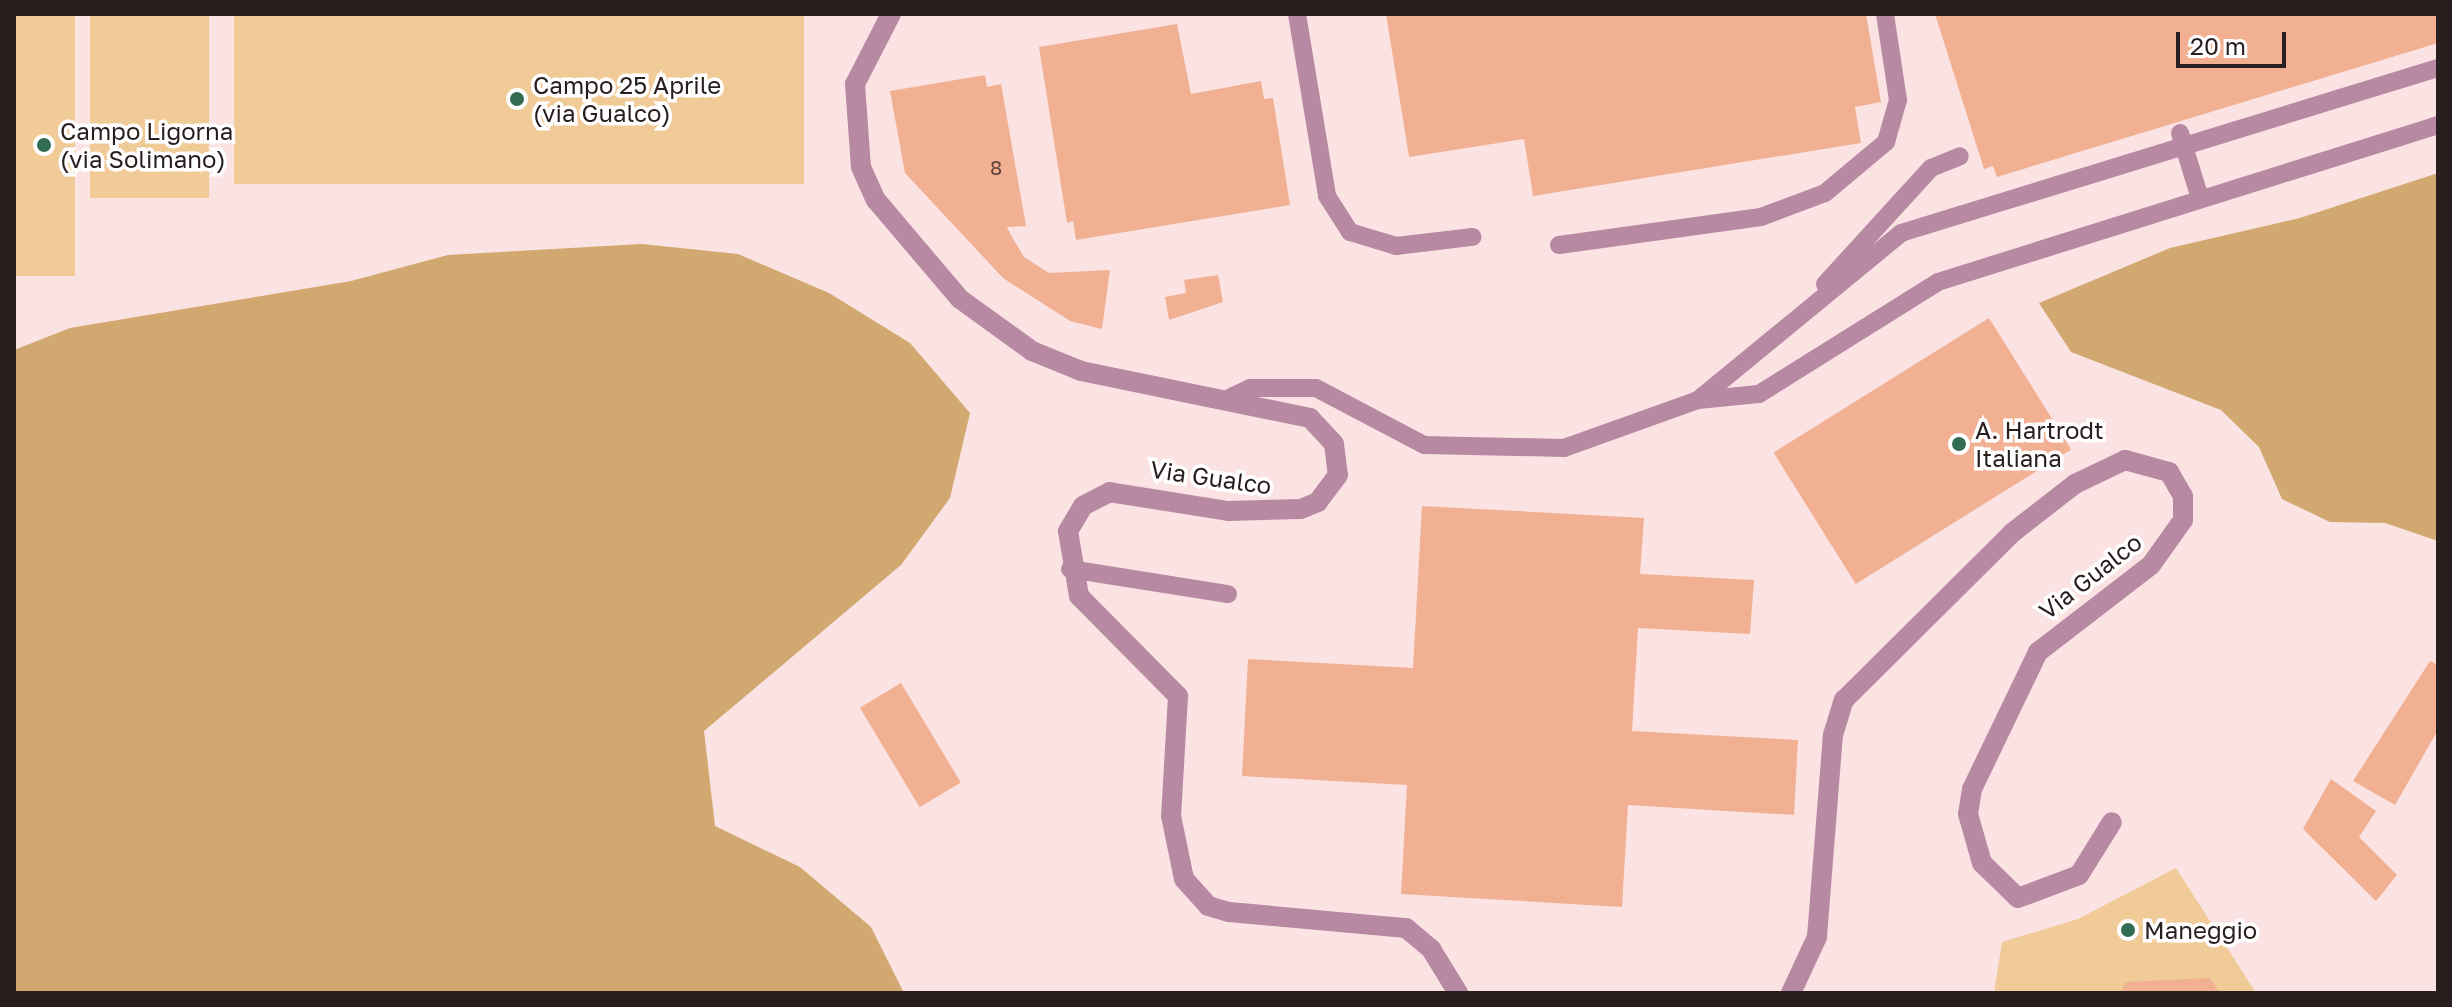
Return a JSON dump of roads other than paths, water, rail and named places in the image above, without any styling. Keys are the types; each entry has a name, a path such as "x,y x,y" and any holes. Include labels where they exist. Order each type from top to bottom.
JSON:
{"street":[{"name":"Via Gualco","path":"891,14 864,60 852,117 876,200 930,266 982,319 1032,351 1081,371 1231,397 1326,429 1338,475 1318,502 1276,513 1228,511 1110,492 1073,518 1070,569 1091,611 1178,696 1171,816 1177,864 1195,895 1229,912 1406,928 1431,949 1458,993"},
{"name":"Via Gualco","path":"1791,993 1817,937 1833,735 1844,700 2012,533 2075,484 2125,460 2169,472 2183,496 2183,520 2151,565 2038,652 1972,789 1968,814 1982,863 2018,898 2079,875 2112,822"}],"lane":[{"path":"1297,14 1327,196 1350,232 1396,246 1472,237"},
{"path":"1559,245 1761,217 1825,193 1886,142 1898,100 1885,14"},
{"path":"1698,400 1901,233 2438,68"},
{"path":"1231,397 1250,388 1316,388 1424,445 1564,448 1698,400 1759,394 1938,282 2199,195 2438,125"},
{"path":"2180,133 2199,195"},
{"path":"1780,333 1931,168 1960,156"},
{"path":"1070,569 1228,594"}],"place":[{"name":"Campo 25 Aprile (via Gualco)","path":"517,99"},
{"name":"Campo Ligorna (via Solimano)","path":"44,145"},
{"name":"A. Hartrodt Italiana","path":"1959,444"},
{"name":"Maneggio","path":"2128,930"}]}
